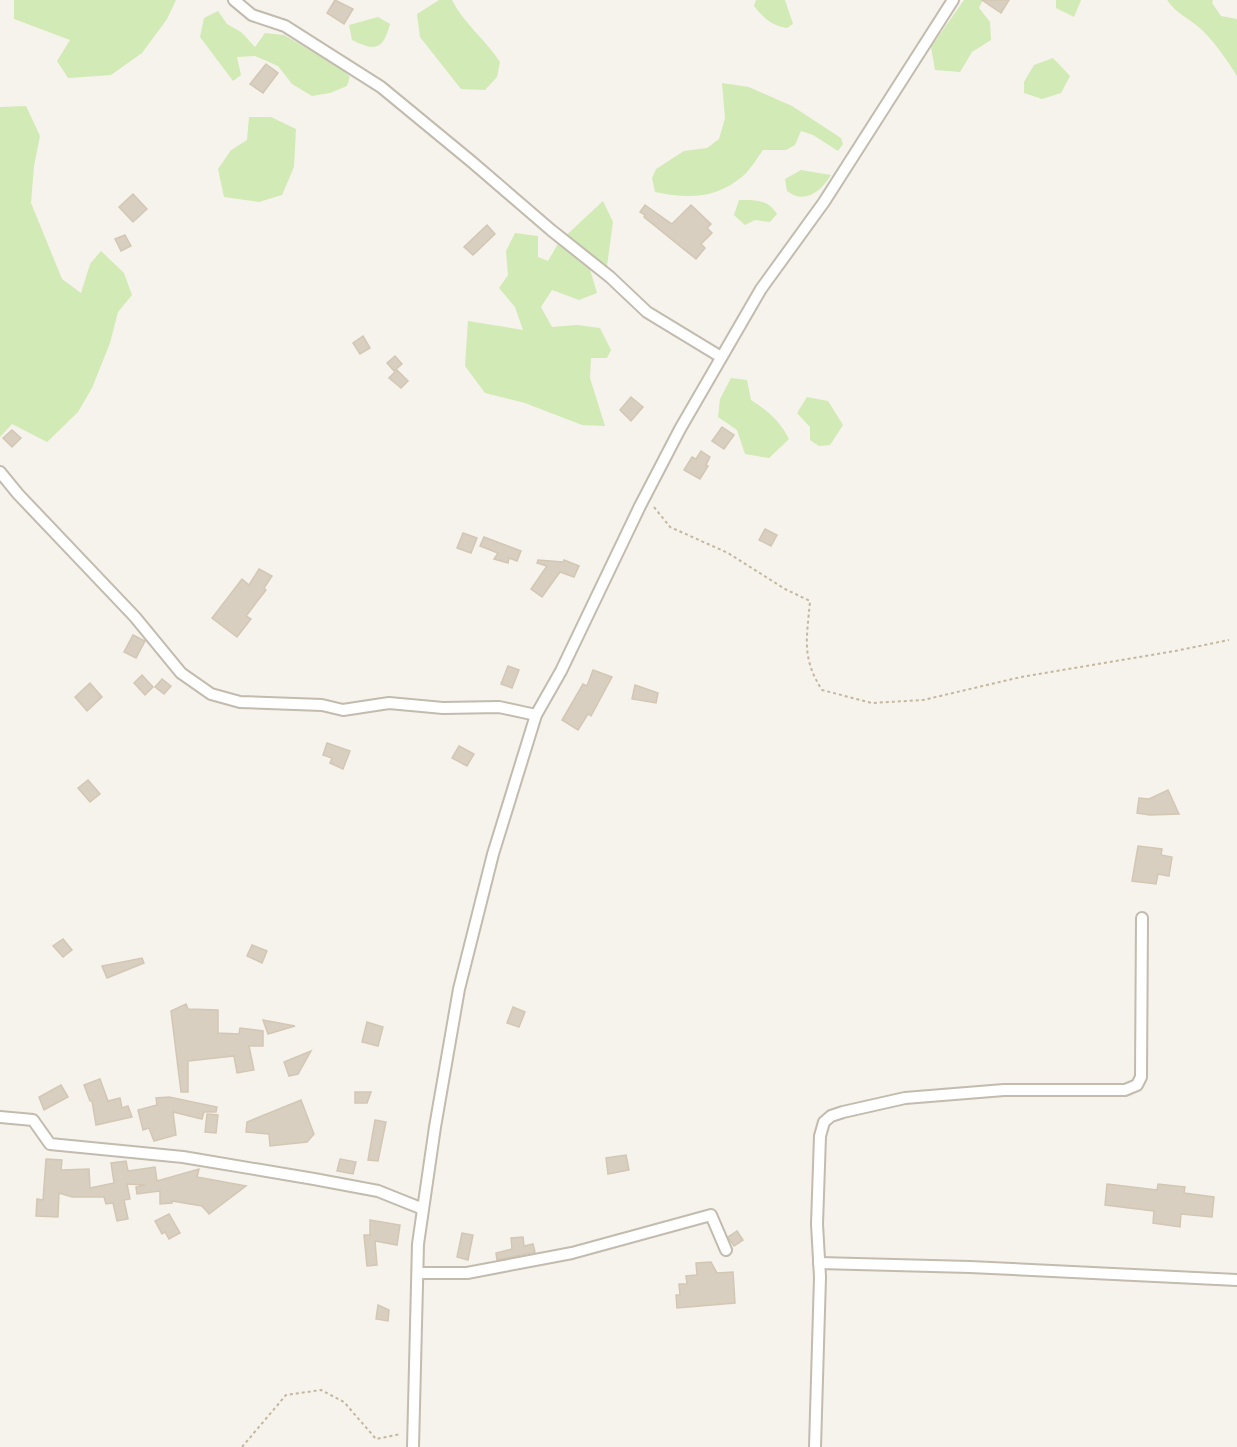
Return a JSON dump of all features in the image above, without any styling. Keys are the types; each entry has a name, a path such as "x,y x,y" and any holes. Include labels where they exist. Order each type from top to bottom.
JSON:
{"street":[{"path":"234,0 252,15 285,26 381,87 610,277 647,312 721,357"},
{"path":"413,1447 418,1244 459,989 493,854 536,715 561,671 645,495 760,289 824,202 952,0"},
{"path":"0,472 18,494 135,617 182,674 211,694 240,702 322,705 343,710 389,703 443,708 499,707 536,715"},
{"path":"815,1447 819,1263 817,1224 820,1137 824,1122 831,1116 843,1112 905,1098 1004,1090 1125,1090 1137,1085 1142,1077 1142,918"},
{"path":"0,1117 33,1120 50,1144 183,1157 314,1179 378,1191 423,1209"},
{"path":"418,1273 467,1273 572,1253 711,1215 726,1250"},
{"path":"819,1263 970,1267 1237,1280"}],"path":[{"path":"645,495 670,527 728,553 785,589 810,601 806,651 814,677 822,690 838,695 872,703 923,700 1021,677 1152,656 1229,640"},
{"path":"242,1447 286,1395 321,1389 344,1402 376,1439 412,1431"}],"green space":[{"path":"14,0 176,0 167,19 142,53 111,75 68,78 57,61 70,40 14,19"},
{"path":"439,0 452,0 500,62 497,77 485,90 461,89 420,37 417,14"},
{"path":"756,0 785,0 793,24 787,28 769,21 754,6"},
{"path":"964,0 983,0 979,8 990,22 991,40 972,52 960,72 935,70 931,47"},
{"path":"1056,0 1081,0 1074,17 1056,8"},
{"path":"1167,0 1213,0 1212,3 1221,16 1237,19 1237,76 1208,36"},
{"path":"218,11 227,24 241,32 255,47 265,33 284,35 339,67 350,77 347,86 330,93 312,96 292,84 278,66 255,56 237,57 241,75 233,81 200,37 204,18"},
{"path":"378,17 390,24 381,44 372,47 352,40 349,25"},
{"path":"1053,58 1070,76 1061,93 1042,99 1024,93 1024,82 1034,65"},
{"path":"722,83 749,87 792,106 841,138 843,144 838,151 813,135 801,131 795,145 786,150 763,150 746,173 733,184 722,189 690,196 655,192 652,178 656,169 684,151 707,148 719,139 725,118"},
{"path":"26,106 40,136 34,166 31,203 62,279 81,293 90,264 101,251 124,273 132,295 118,312 110,343 92,388 78,412 47,442 12,424 0,437 0,107"},
{"path":"249,117 271,117 296,129 294,167 282,195 259,202 224,197 218,169 231,150 247,140"},
{"path":"801,170 831,175 817,191 800,197 787,191 785,179"},
{"path":"739,200 756,200 765,203 770,205 777,214 770,222 755,220 745,225 734,215"},
{"path":"603,201 613,222 607,266 589,266 597,293 579,300 552,290 541,307 552,327 577,325 600,328 611,350 607,358 591,358 590,378 605,426 582,425 525,403 485,393 465,366 468,321 523,330 515,307 499,288 508,275 506,251 515,233 538,236 538,257 548,261 559,242"},
{"path":"731,378 747,380 751,400 773,417 789,439 769,458 745,454 737,430 718,417 720,399"},
{"path":"807,397 828,401 843,425 830,445 819,446 810,440 810,427 797,413"}],"building":[{"path":"335,0 353,9 344,24 327,13"},
{"path":"982,0 1009,0 1001,13"},
{"path":"266,64 278,73 263,93 250,84"},
{"path":"133,194 147,209 133,222 119,207"},
{"path":"645,205 672,224 691,205 711,224 707,228 712,233 701,244 705,248 696,259 644,217 645,215 640,212"},
{"path":"487,225 495,234 473,255 464,247"},
{"path":"125,235 131,246 121,251 115,239"},
{"path":"363,336 370,348 360,354 353,343"},
{"path":"395,356 402,364 394,371 387,363"},
{"path":"397,370 408,381 401,388 389,378"},
{"path":"631,397 643,407 631,421 620,410"},
{"path":"722,427 734,435 724,449 712,441"},
{"path":"12,430 21,438 12,447 3,438"},
{"path":"701,451 710,457 706,465 708,466 700,479 684,470 692,457 696,459"},
{"path":"765,529 777,535 771,546 759,540"},
{"path":"463,533 477,538 471,553 457,548"},
{"path":"484,537 521,551 517,561 509,558 508,563 494,559 498,553 480,546"},
{"path":"538,560 563,562 564,560 579,566 574,577 560,572 542,597 531,589 547,566 537,563"},
{"path":"259,569 272,576 264,588 266,590 246,616 251,619 237,637 212,618 242,579 249,585"},
{"path":"133,635 145,641 136,658 124,652"},
{"path":"508,666 519,670 512,688 501,684"},
{"path":"593,670 612,677 591,716 588,714 578,730 562,720 583,684 587,686"},
{"path":"142,675 153,687 145,695 134,683"},
{"path":"162,679 171,686 164,694 155,687"},
{"path":"90,683 102,697 87,711 75,697"},
{"path":"635,685 658,693 656,703 632,699"},
{"path":"327,743 350,751 343,769 330,763 332,758 323,755"},
{"path":"459,746 474,754 467,766 452,758"},
{"path":"88,780 100,794 90,802 78,788"},
{"path":"1168,790 1179,814 1137,813 1139,798 1149,799"},
{"path":"1138,846 1162,849 1161,855 1172,857 1169,876 1158,874 1156,884 1132,881"},
{"path":"63,939 72,950 63,957 53,946"},
{"path":"252,945 267,951 262,963 247,956"},
{"path":"142,958 144,963 107,978 102,966"},
{"path":"186,1004 188,1009 218,1010 218,1033 239,1034 240,1028 263,1031 263,1046 249,1046 254,1070 237,1073 234,1056 188,1061 188,1092 181,1092 171,1011"},
{"path":"513,1007 525,1012 519,1027 507,1023"},
{"path":"263,1020 295,1026 268,1034"},
{"path":"367,1022 383,1027 378,1046 362,1042"},
{"path":"311,1051 298,1074 289,1076 284,1062"},
{"path":"100,1079 108,1101 120,1098 122,1108 128,1106 132,1117 96,1125 92,1101 84,1085"},
{"path":"61,1085 68,1097 44,1110 39,1097"},
{"path":"355,1092 371,1092 367,1103 355,1103"},
{"path":"169,1097 217,1107 216,1112 204,1112 202,1119 173,1112 176,1135 154,1141 149,1128 143,1130 138,1110 157,1105 156,1098"},
{"path":"301,1100 314,1134 307,1142 270,1146 269,1134 246,1132 247,1122"},
{"path":"207,1114 218,1115 216,1133 205,1132"},
{"path":"375,1120 386,1122 378,1161 368,1160"},
{"path":"626,1155 629,1170 608,1174 606,1158"},
{"path":"46,1159 62,1160 61,1170 89,1169 90,1188 114,1183 111,1163 126,1161 128,1171 155,1167 157,1181 199,1169 197,1177 246,1186 209,1214 202,1206 172,1201 172,1203 160,1204 160,1191 137,1194 136,1187 145,1185 127,1184 130,1199 124,1200 128,1219 117,1221 113,1203 106,1204 104,1197 72,1197 59,1193 58,1217 36,1216 37,1199 43,1200"},
{"path":"340,1159 356,1162 353,1174 337,1171"},
{"path":"1107,1184 1157,1190 1158,1184 1185,1187 1184,1193 1214,1197 1212,1217 1181,1214 1180,1227 1153,1223 1154,1211 1105,1205"},
{"path":"169,1214 180,1233 169,1239 165,1232 162,1234 155,1221"},
{"path":"370,1220 400,1225 397,1245 375,1241 377,1265 367,1266 364,1235 370,1235"},
{"path":"737,1231 743,1240 734,1246 728,1237"},
{"path":"462,1233 473,1235 468,1260 457,1257"},
{"path":"523,1237 524,1246 533,1244 535,1252 497,1260 496,1253 512,1249 511,1238"},
{"path":"711,1262 717,1273 733,1272 735,1303 677,1308 676,1295 680,1295 679,1284 687,1284 686,1276 697,1275 696,1263"},
{"path":"378,1305 389,1310 388,1321 376,1319"}]}
